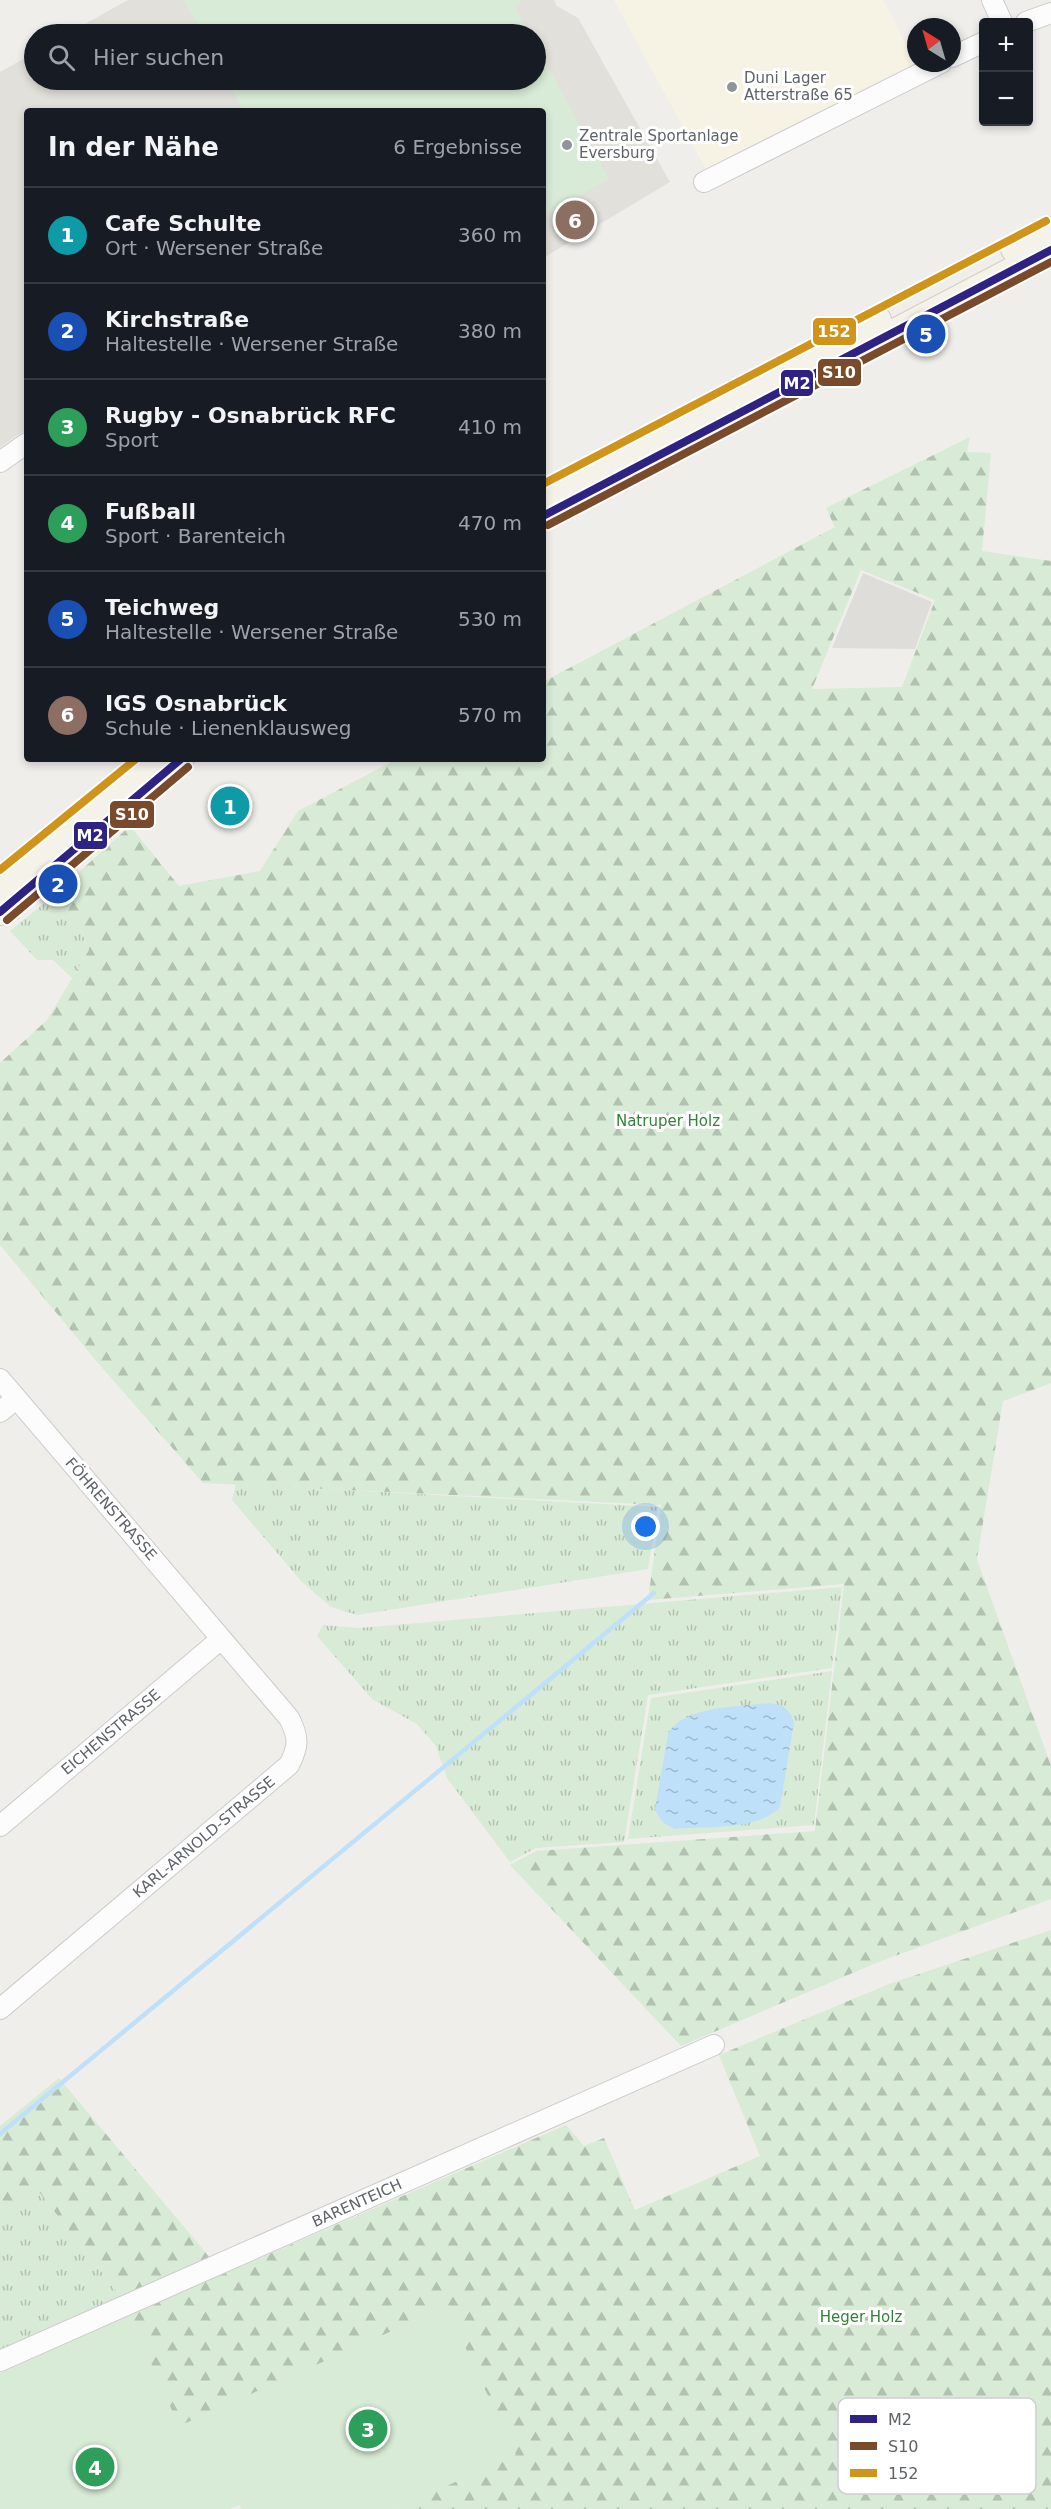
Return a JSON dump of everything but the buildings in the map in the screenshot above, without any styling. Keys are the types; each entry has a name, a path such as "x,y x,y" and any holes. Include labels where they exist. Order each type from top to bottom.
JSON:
{"main road":[{"path":"546,493 1051,230"},
{"path":"546,514 1051,250"},
{"path":"0,884 149,762"},
{"path":"0,912 177,762"}],"street":[{"path":"992,0 1000,18"},
{"path":"1033,19 1051,13"},
{"path":"961,53 979,44"},
{"path":"704,182 923,72"},
{"path":"0,462 24,445"},
{"name":"FÖHRENSTRASSE","path":"0,1379 221,1639"},
{"path":"0,1412 16,1399"},
{"name":"EICHENSTRASSE","path":"0,1826 221,1639"},
{"name":"KARL-ARNOLD-STRASSE","path":"0,2008 289,1765 298,1749 297,1734 289,1718 221,1639"},
{"name":"BARENTEICH","path":"0,2361 714,2045"}],"shaded area":[{"path":"128,0 554,0 557,6 578,18 670,182 546,256 546,108 24,108 24,431 0,447 0,72 24,59 24,90 546,90 546,24 85,24"},
{"path":"614,0 883,0 907,47 907,71 707,171"},
{"path":"863,573 932,602 915,649 832,648"}],"green space":[{"path":"184,0 524,0 514,6 524,24 197,24"},
{"name":"Zentrale Sportanlage Eversburg","path":"546,63 609,179 546,214 546,108 242,108 232,90 546,90"},
{"name":"Natruper Holz","path":"970,437 967,452 991,453 982,551 1051,561 1051,1383 1003,1401 977,1559 1051,1766 1051,1899 881,1961 681,2046 510,1865 536,1851 815,1831 844,1584 648,1600 661,1505 203,1483 98,1363 0,1245 0,1063 47,1020 89,950 82,933 51,905 61,896 58,891 130,826 179,886 260,871 298,811 391,762 546,762 546,680 835,527 826,508","holes":["861,570 935,600 902,687 812,689"]},
{"path":"47,901 82,933 89,950 72,978 53,960 37,960 10,931"},
{"path":"236,1484 658,1507 648,1569 357,1615 331,1607 301,1581 232,1500"},
{"path":"842,1587 832,1668 648,1695 624,1842 536,1848 510,1862 447,1778 436,1746 417,1724 373,1700 317,1636 323,1625 359,1628"},
{"path":"832,1671 814,1825 628,1839 651,1698"},
{"name":"Heger Holz","path":"1051,1930 1051,2509 394,2509 515,2455 446,2307 179,2427 129,2315 566,2125 584,2146 604,2138 635,2210 760,2156 719,2055 889,1984"},
{"path":"59,2078 211,2259 122,2298 40,2193 14,2208 0,2206 0,2126"},
{"path":"40,2193 122,2298 0,2353 0,2206 14,2208"},
{"path":"446,2307 516,2455 394,2509 242,2509 239,2505 230,2509 0,2509 0,2373 129,2315 179,2426"}],"water":[{"path":"769,1703 785,1708 794,1722 780,1807 759,1820 731,1826 675,1829 662,1821 655,1809 668,1734 675,1725 698,1713"}],"waterway":[{"path":"0,2134 654,1593"}],"transit line":[{"name":"152","path":"546,482 1046,221"},
{"name":"M2","path":"546,514 1051,250"},
{"name":"S10","path":"548,525 1051,262"},
{"name":"152","path":"0,870 132,762"},
{"name":"M2","path":"0,912 177,762"},
{"name":"S10","path":"7,920 188,767"}],"place":[{"name":"Duni Lager Atterstraße 65","path":"732,87"},
{"name":"Zentrale Sportanlage Eversburg","path":"567,145"},
{"name":"IGS Osnabrück","path":"575,220"},
{"name":"Teichweg","path":"926,334"},
{"name":"Cafe Schulte","path":"230,806"},
{"name":"Kirchstraße","path":"58,884"},
{"name":"Rugby - Osnabrück RFC","path":"368,2429"},
{"name":"Fußball","path":"95,2467"}]}
